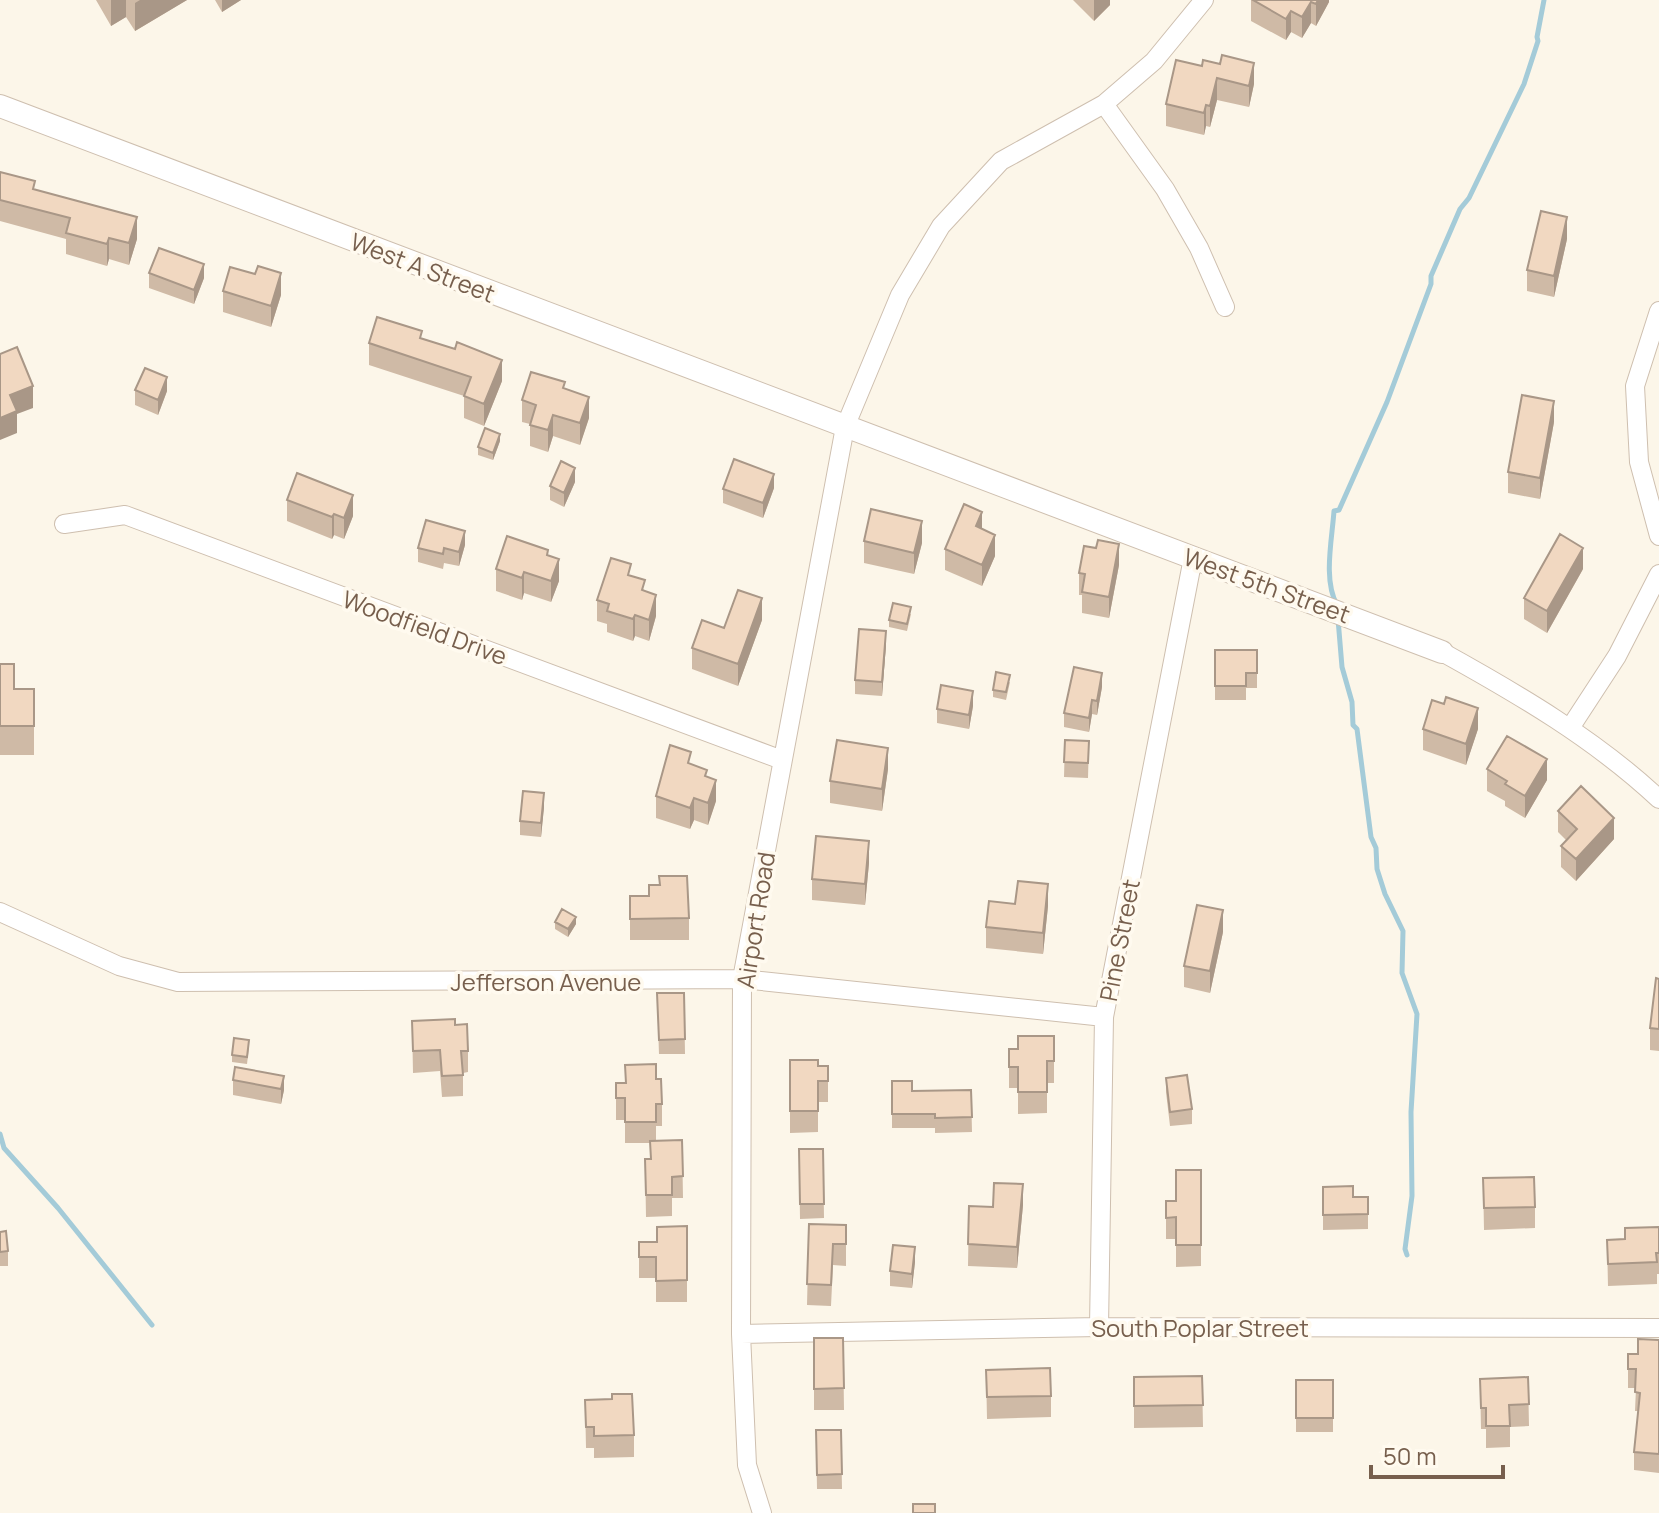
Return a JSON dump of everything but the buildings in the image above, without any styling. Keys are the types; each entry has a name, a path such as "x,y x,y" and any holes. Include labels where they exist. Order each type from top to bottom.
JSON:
{"street":[{"name":"Airport Road","path":"762,1513 747,1465 741,1334 742,979 845,427 900,295 941,226 1001,161 1104,104 1154,61 1204,0"},
{"path":"1104,104 1165,189 1199,248 1225,307"},
{"name":"West A Street","path":"0,106 845,427"},
{"path":"1659,311 1635,386 1639,462 1659,536"},
{"name":"West 5th Street","path":"845,427 1442,652 1509,688 1570,728 1659,799"},
{"name":"Woodfield Drive","path":"64,524 125,515 782,760"},
{"name":"Pine Street","path":"1099,1327 1104,1017 1193,558"},
{"path":"1570,728 1617,656 1659,574"},
{"name":"Jefferson Avenue","path":"0,912 119,966 178,982 742,979 1104,1017"},
{"name":"South Poplar Street","path":"741,1334 1099,1327 1659,1328"}],"waterway":[{"path":"1337,605 1329,572 1334,511 1339,510 1387,402 1431,284 1431,276 1460,209 1469,198 1524,84 1538,41 1544,0"},
{"path":"1338,619 1342,667 1352,702 1353,725 1357,729 1377,869 1403,931 1402,973 1417,1014 1411,1112 1412,1196 1405,1249 1407,1255"},
{"path":"0,1134 4,1148 58,1208 152,1325"}]}
